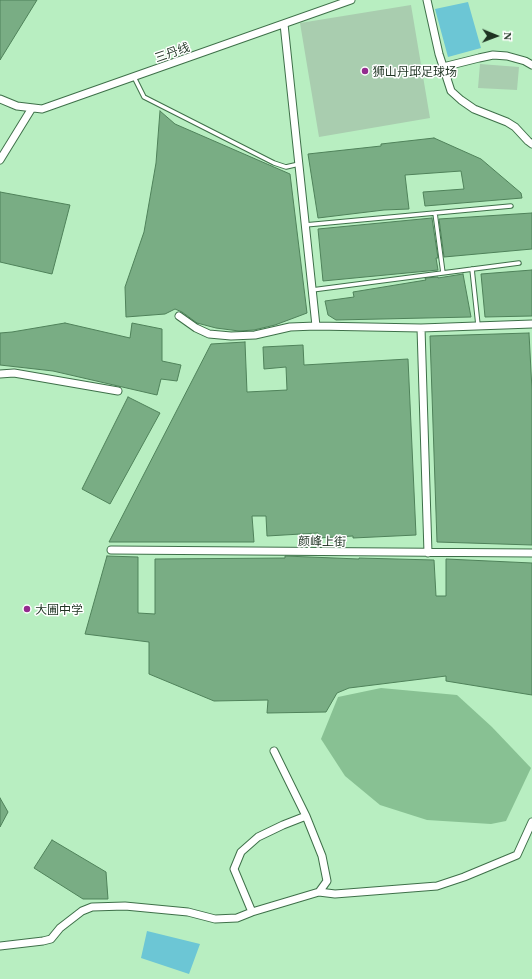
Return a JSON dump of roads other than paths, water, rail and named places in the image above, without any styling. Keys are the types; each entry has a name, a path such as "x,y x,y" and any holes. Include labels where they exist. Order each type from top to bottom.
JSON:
{"street":[{"name":"三丹线","path":"0,99 17,106 42,109 351,0"},
{"path":"427,0 439,54 452,91 461,100 474,109 507,122 515,127 532,144"},
{"path":"284,24 316,326"},
{"path":"443,67 493,56 507,56 525,61 532,66"},
{"path":"0,160 32,108"},
{"path":"179,316 196,328 209,334 231,336 255,335 290,327 421,328 532,324"},
{"path":"421,328 428,553"},
{"path":"0,374 14,373 118,391"},
{"name":"颜峰上街","path":"111,550 532,553"},
{"path":"274,751 306,816 322,856 327,881 319,892"},
{"path":"252,912 234,869 241,852 258,837 306,816"},
{"path":"0,946 51,939 60,928 76,915 92,907 125,906 188,912 214,919 237,918 319,892 335,894 437,886 458,880 517,855 532,822"}],"lane":[{"path":"134,77 144,97 274,163 286,167 299,164"},
{"path":"305,225 511,206"},
{"path":"435,213 442,273"},
{"path":"312,290 519,263"},
{"path":"472,269 478,326"}],"water":[{"path":"468,2 481,48 448,57 435,9"},
{"path":"147,931 200,944 189,974 141,958"}],"place":[{"name":"狮山丹邱足球场","path":"365,71"},
{"name":"大圃中学","path":"27,609"}]}
